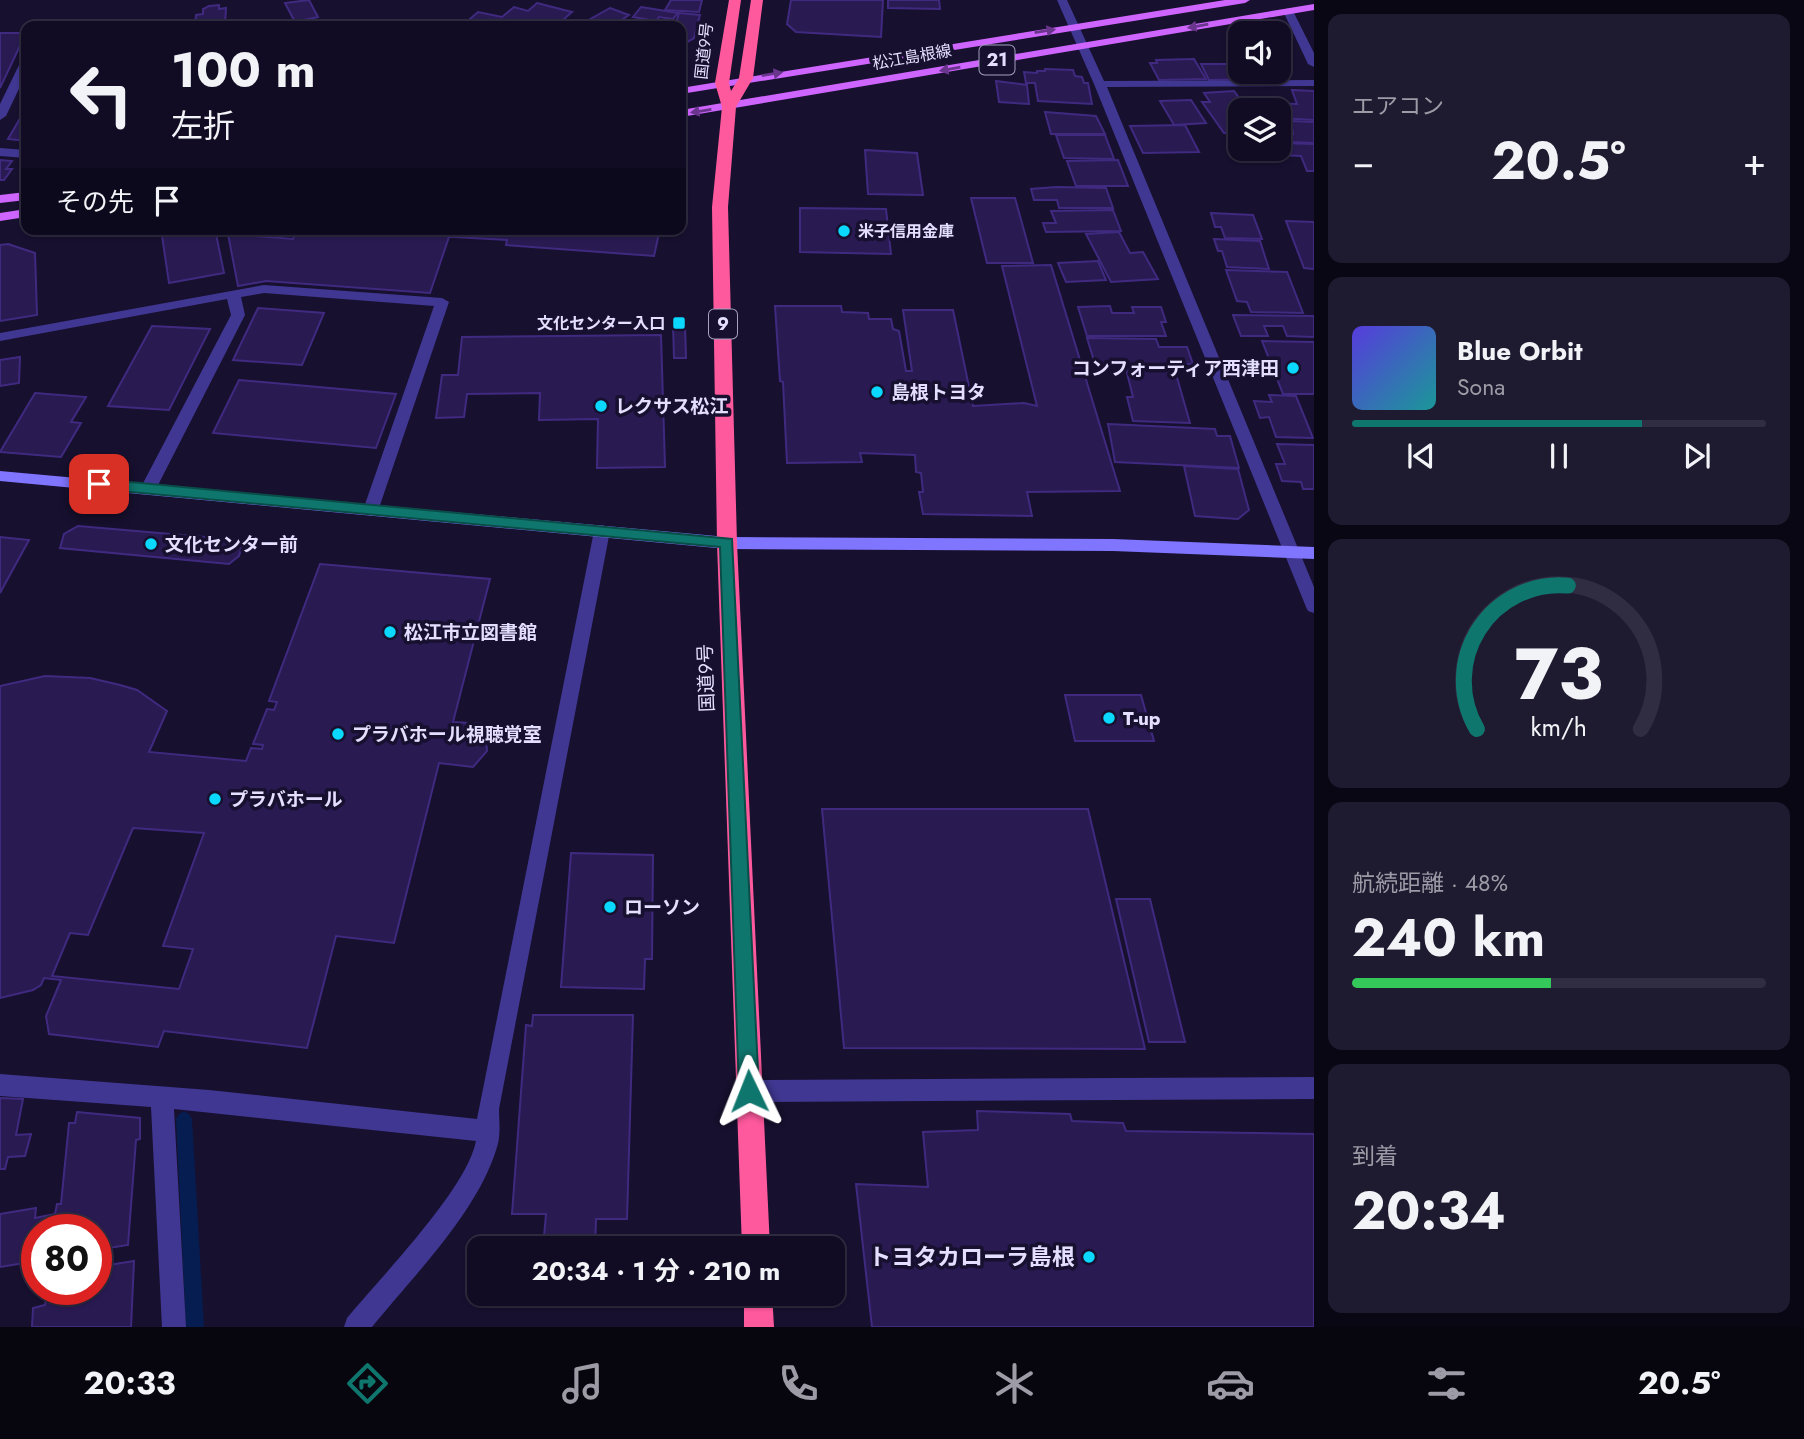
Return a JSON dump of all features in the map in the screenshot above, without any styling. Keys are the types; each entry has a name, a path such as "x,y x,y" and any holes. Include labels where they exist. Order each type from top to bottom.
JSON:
{"highway":[{"name":"国道9号","path":"735,0 722,83 729,107 720,206 727,543 755,1236"},
{"name":"国道9号","path":"729,107 746,78 757,0"},
{"path":"758,1306 759,1327"}],"main road":[{"name":"松江島根線","path":"686,90 746,78 1245,0"},
{"name":"松江島根線","path":"686,113 1314,7"},
{"path":"0,200 21,197"},
{"path":"0,217 21,214"}],"street":[{"path":"1062,0 1100,84 1314,607"},
{"path":"1288,11 1314,64"},
{"path":"0,116 21,73"},
{"path":"1100,84 1314,83"},
{"path":"0,152 21,153"},
{"path":"0,337 264,289 442,302 371,510"},
{"path":"148,489 238,315 233,294"},
{"path":"0,476 727,543 1113,545 1314,553"},
{"path":"356,1327 467,1185 486,1145 488,1109 533,870 602,531"},
{"path":"0,1085 209,1101 488,1131"},
{"path":"749,1091 1314,1088"},
{"path":"162,1099 174,1327"}],"building":[{"path":"309,0 318,17 294,21 285,3"},
{"path":"671,0 702,0 699,12 665,10"},
{"path":"791,0 883,0 881,37 796,32 787,24"},
{"path":"888,0 939,0 940,9 888,8"},
{"path":"537,3 572,12 562,21 468,21 478,12 502,17 514,7 528,11"},
{"path":"219,5 219,9 226,8 225,21 195,21 196,15 203,14 203,9"},
{"path":"641,7 678,13 673,19 659,17 656,21 633,17"},
{"path":"610,8 629,15 623,19 628,21 587,21"},
{"path":"679,13 700,15 694,38 686,43 686,21 677,21"},
{"path":"0,33 21,33 21,44 0,88"},
{"path":"1194,59 1206,79 1159,80 1150,63 1157,63 1156,60"},
{"path":"1201,64 1228,64 1228,80 1209,80"},
{"path":"1045,69 1073,70 1075,76 1082,77 1084,83 1088,83 1092,104 1038,101 1035,83 1026,83 1024,72 1037,73"},
{"path":"996,81 1027,85 1029,104 999,102"},
{"path":"1292,90 1314,91 1314,120 1291,119 1291,104 1297,104"},
{"path":"1234,91 1239,98 1228,98 1228,133 1224,133 1202,102 1210,102 1204,93"},
{"path":"1191,100 1206,123 1174,125 1160,101"},
{"path":"1045,112 1096,116 1105,134 1051,134"},
{"path":"21,117 21,140 8,139"},
{"path":"1291,121 1314,122 1314,143 1291,142"},
{"path":"1185,125 1199,152 1143,153 1130,126"},
{"path":"1056,135 1105,135 1114,159 1064,158"},
{"path":"1291,143 1314,144 1314,171 1307,171 1301,156 1291,155"},
{"path":"865,150 917,153 923,195 868,194"},
{"path":"0,160 12,161 6,169 12,169 4,180 0,180"},
{"path":"1118,160 1128,186 1076,186 1067,161"},
{"path":"1106,188 1113,208 1059,208 1057,200 1034,200 1031,189"},
{"path":"971,198 1015,198 1033,263 987,263"},
{"name":"米子信用金庫","path":"800,208 886,209 891,254 800,252"},
{"path":"1113,210 1121,231 1046,232 1043,223 1056,223 1051,211"},
{"path":"1211,213 1253,215 1262,239 1225,238 1221,227 1215,227"},
{"path":"1286,221 1314,222 1314,269 1304,268"},
{"path":"1119,232 1130,253 1143,252 1158,279 1111,282 1086,234"},
{"path":"162,235 216,235 224,273 169,283"},
{"path":"228,235 293,239 295,235 456,235 449,237 430,293 266,281 238,286"},
{"path":"659,235 654,256 506,245 507,240 455,237"},
{"path":"1214,239 1260,241 1269,269 1227,267 1222,251 1218,251"},
{"path":"8,244 35,253 37,315 0,321 0,245"},
{"path":"1098,261 1106,280 1066,282 1058,263"},
{"name":"島根トヨタ","path":"1051,265 1120,491 1027,492 1032,516 923,514 919,492 923,492 921,473 916,472 915,455 860,453 862,462 787,463 783,382 780,381 775,306 841,306 842,312 868,313 869,319 891,319 893,329 899,331 906,371 912,371 903,310 953,310 973,406 1024,403 1037,406 1002,266"},
{"path":"1226,270 1287,272 1303,313 1251,312 1247,302 1237,301"},
{"path":"1110,306 1112,313 1134,313 1132,307 1161,307 1166,322 1161,322 1166,336 1087,336 1078,307"},
{"path":"258,308 324,313 302,365 233,360"},
{"path":"1233,315 1314,316 1314,337 1287,336 1283,326 1264,326 1268,336 1241,336"},
{"path":"673,325 685,326 686,358 674,358"},
{"path":"152,326 210,329 169,410 108,406"},
{"name":"レクサス松江","path":"661,335 665,467 597,468 598,419 539,420 540,393 467,394 464,417 436,418 442,375 458,375 462,337"},
{"path":"1087,338 1156,339 1159,347 1187,347 1193,364 1095,364"},
{"name":"コンフォーティア西津田","path":"1262,341 1314,342 1314,394 1283,394"},
{"path":"20,357 19,383 0,386 0,360"},
{"path":"1125,365 1174,367 1190,423 1133,421 1127,397 1133,397"},
{"path":"239,380 396,394 376,448 213,433"},
{"path":"35,393 86,397 71,422 81,423 61,457 0,452"},
{"path":"1269,395 1296,396 1313,438 1276,437 1269,417 1260,418 1254,401 1272,402"},
{"path":"1108,424 1215,429 1217,436 1230,436 1239,468 1115,462"},
{"path":"1277,444 1314,445 1314,489 1303,489 1301,482 1282,481 1276,464 1285,464"},
{"path":"1184,466 1238,469 1249,510 1238,519 1195,516"},
{"name":"文化センター前","path":"78,526 240,540 242,546 239,556 229,564 60,548 64,534"},
{"path":"0,537 29,540 0,593"},
{"name":"プラバホール","path":"320,564 490,579 453,722 485,724 487,751 473,767 439,763 394,943 336,936 307,1048 164,1031 158,1047 49,1034 46,1016 61,980 44,978 41,985 33,990 0,998 0,686 45,676 90,678 137,690 167,711 149,752 246,761 251,748 262,749 263,745 253,744 267,709 274,710 277,702 269,701","holes":["133,828 204,833 163,946 193,949 179,989 52,976 70,933 88,935"]},
{"name":"T-up","path":"1065,695 1141,695 1154,741 1075,741"},
{"path":"822,809 1088,809 1145,1049 844,1048"},
{"name":"ローソン","path":"571,853 653,855 652,959 645,959 644,989 561,987"},
{"path":"1116,899 1150,899 1185,1042 1149,1042"},
{"path":"533,1015 633,1015 627,1219 596,1219 595,1236 544,1236 546,1214 512,1214 526,1025 532,1026"},
{"path":"0,1098 23,1099 16,1135 31,1134 25,1156 8,1157 5,1169 0,1169"},
{"name":"トヨタカローラ島根","path":"977,1111 1070,1114 1072,1121 1123,1123 1126,1131 1314,1134 1314,1327 872,1327 856,1184 928,1187 923,1132 978,1130"},
{"path":"77,1112 140,1118 128,1245 112,1248 112,1214 55,1214 57,1204 61,1204 69,1123 75,1123"},
{"path":"36,1208 35,1214 21,1214 21,1264 0,1267 0,1214"},
{"path":"134,1261 131,1327 32,1327 33,1308 45,1305 112,1305 112,1264"}],"waterway":[{"path":"184,1119 195,1327"}],"place":[{"name":"米子信用金庫","path":"844,231"},
{"name":"文化センター入口","path":"679,323"},
{"name":"コンフォーティア西津田","path":"1293,368"},
{"name":"島根トヨタ","path":"877,392"},
{"name":"レクサス松江","path":"601,406"},
{"name":"文化センター前","path":"151,544"},
{"name":"松江市立図書館","path":"390,632"},
{"name":"T-up","path":"1109,718"},
{"name":"プラバホール視聴覚室","path":"338,734"},
{"name":"プラバホール","path":"215,799"},
{"name":"ローソン","path":"610,907"},
{"name":"トヨタカローラ島根","path":"1089,1257"}],"route":[{"path":"99,484 727,543 749,1091"}]}
